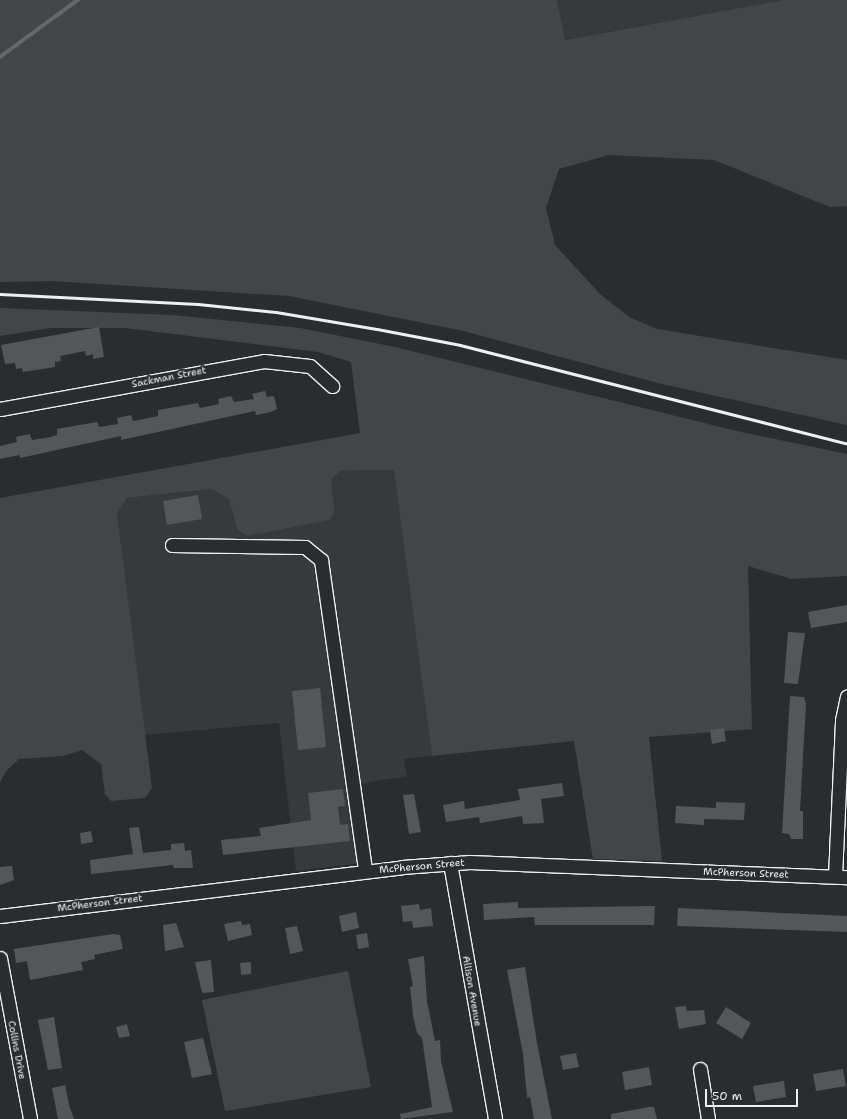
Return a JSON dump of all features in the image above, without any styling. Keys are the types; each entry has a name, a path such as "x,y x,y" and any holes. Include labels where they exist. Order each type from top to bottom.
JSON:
{"street":[{"name":"Sackman Street","path":"0,409 264,361 310,366 332,386"},
{"path":"172,545 305,547 321,560 365,871"},
{"path":"841,876 842,720 847,697"},
{"name":"McPherson Street","path":"0,916 365,871 450,863 841,876"},
{"name":"Allison Avenue","path":"450,863 495,1119"},
{"name":"Collins Drive","path":"0,958 30,1119"},
{"path":"700,1069 708,1119"}],"shaded area":[{"path":"0,0 557,0 565,40 783,0 847,0 847,206 830,207 714,160 609,155 559,169 546,208 555,245 600,294 629,317 657,329 847,360 847,425 658,383 463,331 289,296 52,281 0,282"},
{"path":"557,0 783,0 564,40"},
{"path":"0,308 173,315 300,328 395,347 741,432 847,454 847,576 792,579 748,566 752,729 649,737 662,861 593,859 574,741 432,756 394,470 340,471 331,480 335,512 330,520 247,536 237,530 229,499 211,489 127,498 117,513 152,788 145,798 111,801 105,794 101,764 82,750 63,756 19,759 6,771 0,782 0,498 360,433 351,362 318,352 125,328 51,328 0,336"},
{"path":"395,470 432,756 404,759 407,776 358,784 370,862 296,871 279,723 144,735 117,513 127,498 211,489 229,499 237,530 247,536 330,520 335,512 331,480 340,471"},
{"path":"348,971 371,1087 225,1111 202,1000"}],"building":[{"path":"99,327 104,357 93,359 93,354 86,356 85,351 60,356 61,361 55,362 55,367 23,372 22,368 16,369 15,363 5,364 1,345"},
{"path":"265,391 267,397 274,396 277,409 271,412 256,415 255,411 121,440 121,436 20,458 20,455 0,459 0,446 17,442 16,437 30,434 32,440 51,437 57,435 57,429 97,422 99,427 118,424 117,418 131,415 133,421 139,420 158,416 158,410 198,403 200,408 219,404 218,399 231,396 234,402 254,399 252,394"},
{"path":"198,495 202,519 167,525 163,501"},
{"path":"847,605 847,622 811,628 808,612"},
{"path":"788,632 805,633 798,684 784,683"},
{"path":"320,688 326,747 298,750 292,691"},
{"path":"790,696 804,697 806,704 800,811 803,811 803,839 791,839 789,834 782,833"},
{"path":"724,728 726,741 712,744 710,730"},
{"path":"562,783 564,796 541,799 544,823 523,824 522,816 480,823 479,817 446,822 443,805 464,801 465,809 520,800 518,789"},
{"path":"343,789 345,806 338,807 340,825 348,824 350,841 223,855 221,840 261,836 259,828 311,820 308,793"},
{"path":"414,794 421,832 409,834 403,795"},
{"path":"716,802 745,803 744,820 704,819 704,825 675,823 676,806 716,808"},
{"path":"139,827 143,853 171,850 171,844 184,843 185,851 191,850 193,868 174,868 173,865 91,874 90,860 133,854 129,828"},
{"path":"91,831 93,842 81,844 80,833"},
{"path":"12,866 14,880 0,885 0,867"},
{"path":"518,902 518,908 655,906 654,925 535,925 534,917 484,920 483,904"},
{"path":"419,904 420,910 431,908 433,926 413,928 412,921 403,922 401,906"},
{"path":"678,908 847,916 847,932 677,926"},
{"path":"356,912 359,928 342,932 339,916"},
{"path":"241,921 242,925 250,924 252,935 228,941 224,924"},
{"path":"176,923 184,947 165,951 163,925"},
{"path":"297,926 303,951 290,954 285,928"},
{"path":"367,933 369,947 358,949 356,935"},
{"path":"113,934 120,935 123,949 94,955 95,959 81,962 83,970 30,980 27,961 16,963 14,949"},
{"path":"424,956 427,1001 435,1041 440,1040 441,1061 453,1112 401,1119 400,1114 432,1107 422,1038 417,1033 413,1016 410,987 413,986 408,959"},
{"path":"211,960 214,992 202,993 195,962"},
{"path":"251,962 251,974 241,975 240,963"},
{"path":"525,967 537,1043 552,1119 534,1119 530,1097 527,1098 523,1054 507,970"},
{"path":"686,1006 687,1011 704,1010 706,1024 679,1029 675,1007"},
{"path":"726,1007 751,1023 742,1039 716,1023"},
{"path":"54,1017 62,1068 48,1070 38,1020"},
{"path":"127,1024 130,1036 119,1038 116,1027"},
{"path":"203,1038 212,1074 192,1078 184,1042"},
{"path":"576,1053 579,1067 563,1070 560,1056"},
{"path":"649,1067 652,1085 625,1090 622,1072"},
{"path":"843,1069 846,1086 816,1091 813,1074"},
{"path":"784,1081 786,1097 756,1102 753,1086"},
{"path":"65,1085 74,1119 58,1119 52,1088"},
{"path":"654,1107 657,1119 611,1119 611,1114"}],"waterway":[{"path":"0,57 78,0"}],"railway":[{"path":"0,294 198,304 276,312 377,329 460,345 847,444"}]}
